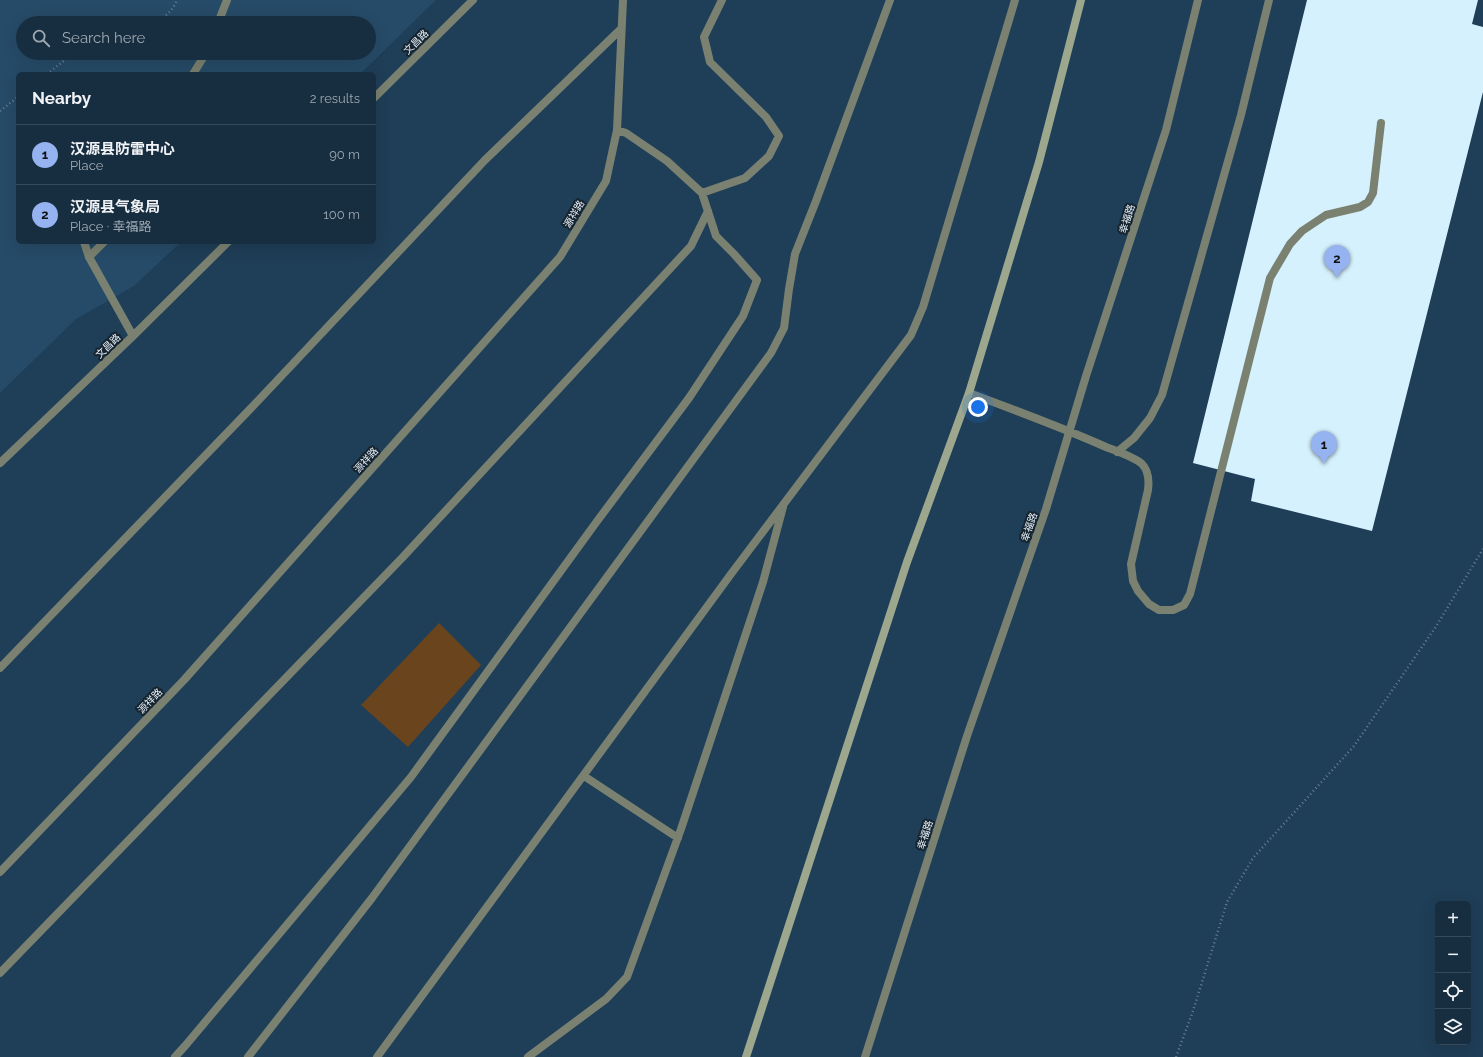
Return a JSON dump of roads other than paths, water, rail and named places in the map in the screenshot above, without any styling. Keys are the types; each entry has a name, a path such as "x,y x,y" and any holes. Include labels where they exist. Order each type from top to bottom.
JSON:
{"main road":[{"path":"746,1057 907,562 969,393 1039,162 1081,0"}],"street":[{"path":"221,16 227,0"},
{"name":"文昌路","path":"376,96 473,0"},
{"name":"源祥路","path":"0,872 184,680 560,257 606,181 617,130 623,0"},
{"path":"702,193 745,178 769,156 779,136 766,116 710,62 704,38 722,0"},
{"path":"248,1057 372,898 771,353 784,328 795,254 819,194 890,0"},
{"path":"377,1057 731,574 911,335 923,307 1015,0"},
{"name":"幸福路","path":"865,1057 967,736 1046,509 1086,376 1166,130 1198,0"},
{"path":"1117,452 1134,438 1150,418 1162,395 1241,115 1268,0"},
{"path":"0,668 254,405 485,160 621,30"},
{"path":"194,72 202,60"},
{"path":"969,393 1070,431 1142,464 1149,482 1131,564 1133,581 1138,591 1149,604 1159,610 1173,610 1184,605 1190,594 1270,278 1290,244 1302,231 1326,215 1360,207 1368,202 1373,193 1381,122"},
{"path":"174,1057 196,1034 411,777 689,398 743,316 757,280 716,236 702,193 667,161 626,133 617,130"},
{"path":"0,973 402,558 690,246 708,211"},
{"path":"85,244 89,257 133,336"},
{"path":"89,257 102,244"},
{"name":"文昌路","path":"0,462 133,336 226,244"},
{"path":"528,1057 606,999 628,977 678,838 763,582 784,503"},
{"path":"584,776 678,838"}],"place":[{"name":"汉源县气象局","path":"1337,278"},
{"name":"汉源县防雷中心","path":"1324,464"}]}
